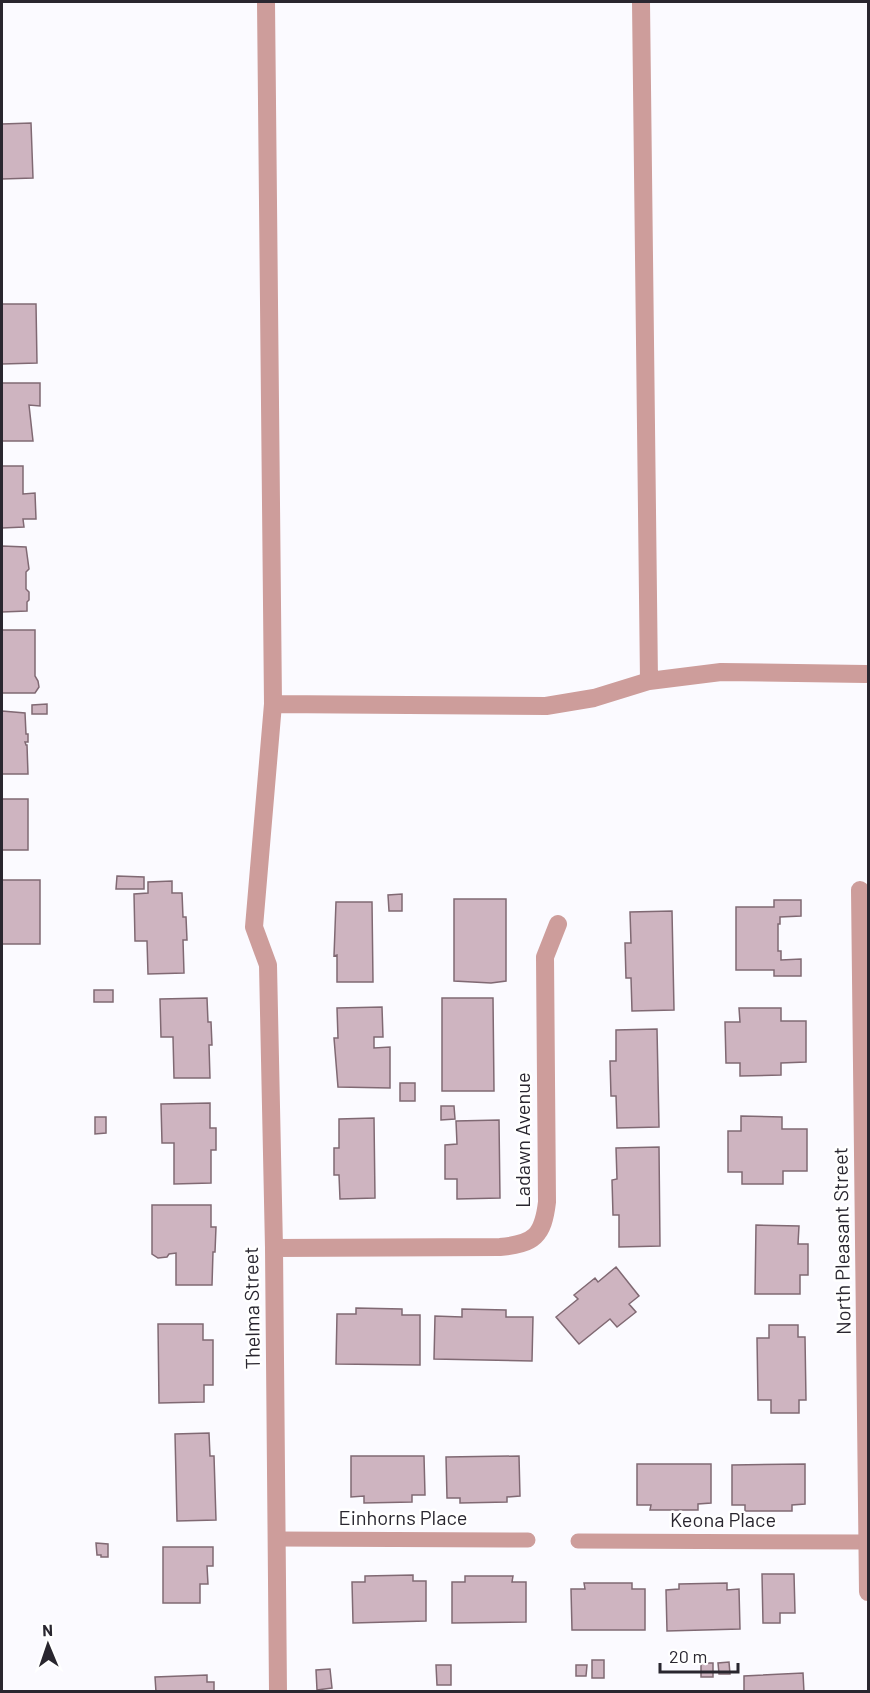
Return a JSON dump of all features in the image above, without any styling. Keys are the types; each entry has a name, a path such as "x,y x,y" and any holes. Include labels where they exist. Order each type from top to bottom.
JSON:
{"street":[{"path":"266,2 273,704 546,706 594,698 649,681 721,672 866,674"},
{"path":"641,2 649,681"},
{"name":"Thelma Street","path":"273,704 254,927 267,965 274,1248 278,1692"},
{"name":"North Pleasant Street","path":"860,890 865,968 868,1592"},
{"name":"Ladawn Avenue","path":"274,1248 500,1247 517,1245 534,1238 545,1222 547,1202 545,957 558,924"}],"lane":[{"name":"Einhorns Place","path":"277,1539 528,1540"},
{"name":"Keona Place","path":"578,1541 867,1542"}],"building":[{"path":"31,123 33,178 2,179 2,124"},
{"path":"2,304 36,304 37,363 2,364"},
{"path":"2,383 40,383 40,406 29,405 33,441 2,441"},
{"path":"2,466 23,466 23,494 35,493 36,519 23,519 24,527 2,528"},
{"path":"2,546 26,547 29,569 26,572 26,589 29,592 27,611 2,612"},
{"path":"2,630 35,630 35,676 39,687 35,693 2,693"},
{"path":"47,704 47,714 32,714 32,705"},
{"path":"2,711 25,713 26,734 28,734 28,742 25,742 28,774 2,774"},
{"path":"2,799 28,799 28,850 2,850"},
{"path":"117,876 144,877 144,889 116,889"},
{"path":"2,880 40,880 40,944 2,944"},
{"path":"172,881 172,893 182,893 183,917 186,917 187,940 183,940 184,973 148,974 147,941 135,941 134,894 148,893 148,882"},
{"path":"402,894 402,911 389,911 388,895"},
{"path":"454,899 506,899 506,981 491,983 454,981"},
{"path":"774,900 801,900 801,916 780,917 778,951 781,951 781,960 801,959 801,976 774,976 774,970 736,970 736,907 774,907"},
{"path":"336,902 372,902 373,982 337,982 337,955 334,956"},
{"path":"672,911 674,1010 632,1011 631,978 626,978 625,943 631,943 630,912"},
{"path":"94,990 113,990 113,1002 94,1002"},
{"path":"207,998 212,1045 209,1045 210,1078 174,1078 173,1037 161,1037 160,999"},
{"path":"442,998 493,998 494,1091 442,1091"},
{"path":"382,1007 383,1037 374,1037 374,1048 390,1047 390,1088 338,1087 334,1038 338,1038 337,1008"},
{"path":"739,1008 781,1008 781,1021 806,1021 806,1062 781,1063 781,1075 740,1076 740,1063 726,1063 725,1022 740,1022"},
{"path":"657,1029 659,1127 617,1128 616,1096 611,1096 610,1061 616,1061 616,1030"},
{"path":"400,1083 415,1083 415,1101 400,1101"},
{"path":"210,1103 210,1128 216,1128 216,1150 211,1150 211,1183 174,1184 174,1143 162,1143 161,1104"},
{"path":"441,1106 454,1106 455,1119 441,1120"},
{"path":"741,1116 782,1117 782,1129 807,1129 807,1171 783,1171 783,1184 742,1184 742,1172 728,1172 728,1131 741,1131"},
{"path":"95,1117 106,1117 106,1133 95,1134"},
{"path":"374,1118 375,1198 340,1199 339,1175 334,1175 334,1148 339,1148 339,1119"},
{"path":"499,1120 500,1198 457,1199 457,1179 445,1179 445,1145 457,1144 456,1121"},
{"path":"659,1147 660,1246 619,1247 619,1215 613,1215 612,1180 617,1179 616,1148"},
{"path":"152,1205 211,1205 211,1227 216,1227 212,1285 176,1285 176,1253 158,1258 152,1254"},
{"path":"756,1225 799,1226 798,1244 808,1244 808,1275 800,1275 800,1294 755,1294"},
{"path":"616,1267 639,1296 629,1304 636,1312 617,1327 610,1319 579,1344 556,1317 578,1299 574,1295 595,1278 598,1282"},
{"path":"356,1308 402,1309 402,1315 420,1315 420,1365 336,1364 337,1314 356,1314"},
{"path":"462,1309 506,1310 506,1317 533,1317 532,1361 434,1359 435,1316 462,1317"},
{"path":"158,1324 203,1324 203,1340 213,1340 213,1385 204,1385 204,1402 159,1403"},
{"path":"769,1325 798,1325 798,1337 805,1337 806,1400 799,1400 799,1413 771,1413 771,1400 758,1400 757,1338 769,1338"},
{"path":"209,1433 210,1456 214,1456 216,1520 177,1521 175,1434"},
{"path":"351,1456 424,1456 425,1495 412,1495 412,1502 364,1503 364,1496 351,1497"},
{"path":"519,1456 520,1496 507,1497 507,1502 460,1503 460,1498 447,1498 446,1457"},
{"path":"637,1464 711,1464 711,1503 698,1504 698,1510 650,1510 651,1505 637,1505"},
{"path":"805,1464 805,1504 792,1505 792,1511 745,1511 745,1505 732,1505 732,1465"},
{"path":"96,1543 108,1544 108,1557 97,1555"},
{"path":"163,1547 213,1547 213,1566 207,1566 208,1584 200,1584 200,1603 163,1603"},
{"path":"762,1574 794,1574 795,1613 780,1613 780,1623 763,1623"},
{"path":"413,1575 413,1581 426,1581 426,1621 353,1623 352,1582 365,1582 365,1576"},
{"path":"465,1576 513,1576 512,1582 526,1582 526,1622 452,1623 452,1582 465,1582"},
{"path":"584,1583 632,1583 632,1589 645,1589 645,1630 572,1630 571,1589 585,1589"},
{"path":"727,1583 727,1590 739,1589 740,1629 667,1631 666,1590 679,1589 679,1584"},
{"path":"592,1660 604,1660 604,1678 592,1678"},
{"path":"729,1662 730,1674 719,1674 718,1663"},
{"path":"701,1663 713,1663 713,1677 701,1677"},
{"path":"436,1665 451,1665 451,1685 437,1685"},
{"path":"576,1665 587,1665 586,1676 576,1676"},
{"path":"330,1669 332,1688 317,1690 316,1670"},
{"path":"803,1673 804,1692 744,1692 744,1676"},
{"path":"207,1675 207,1682 214,1682 214,1692 156,1692 155,1677"}]}
